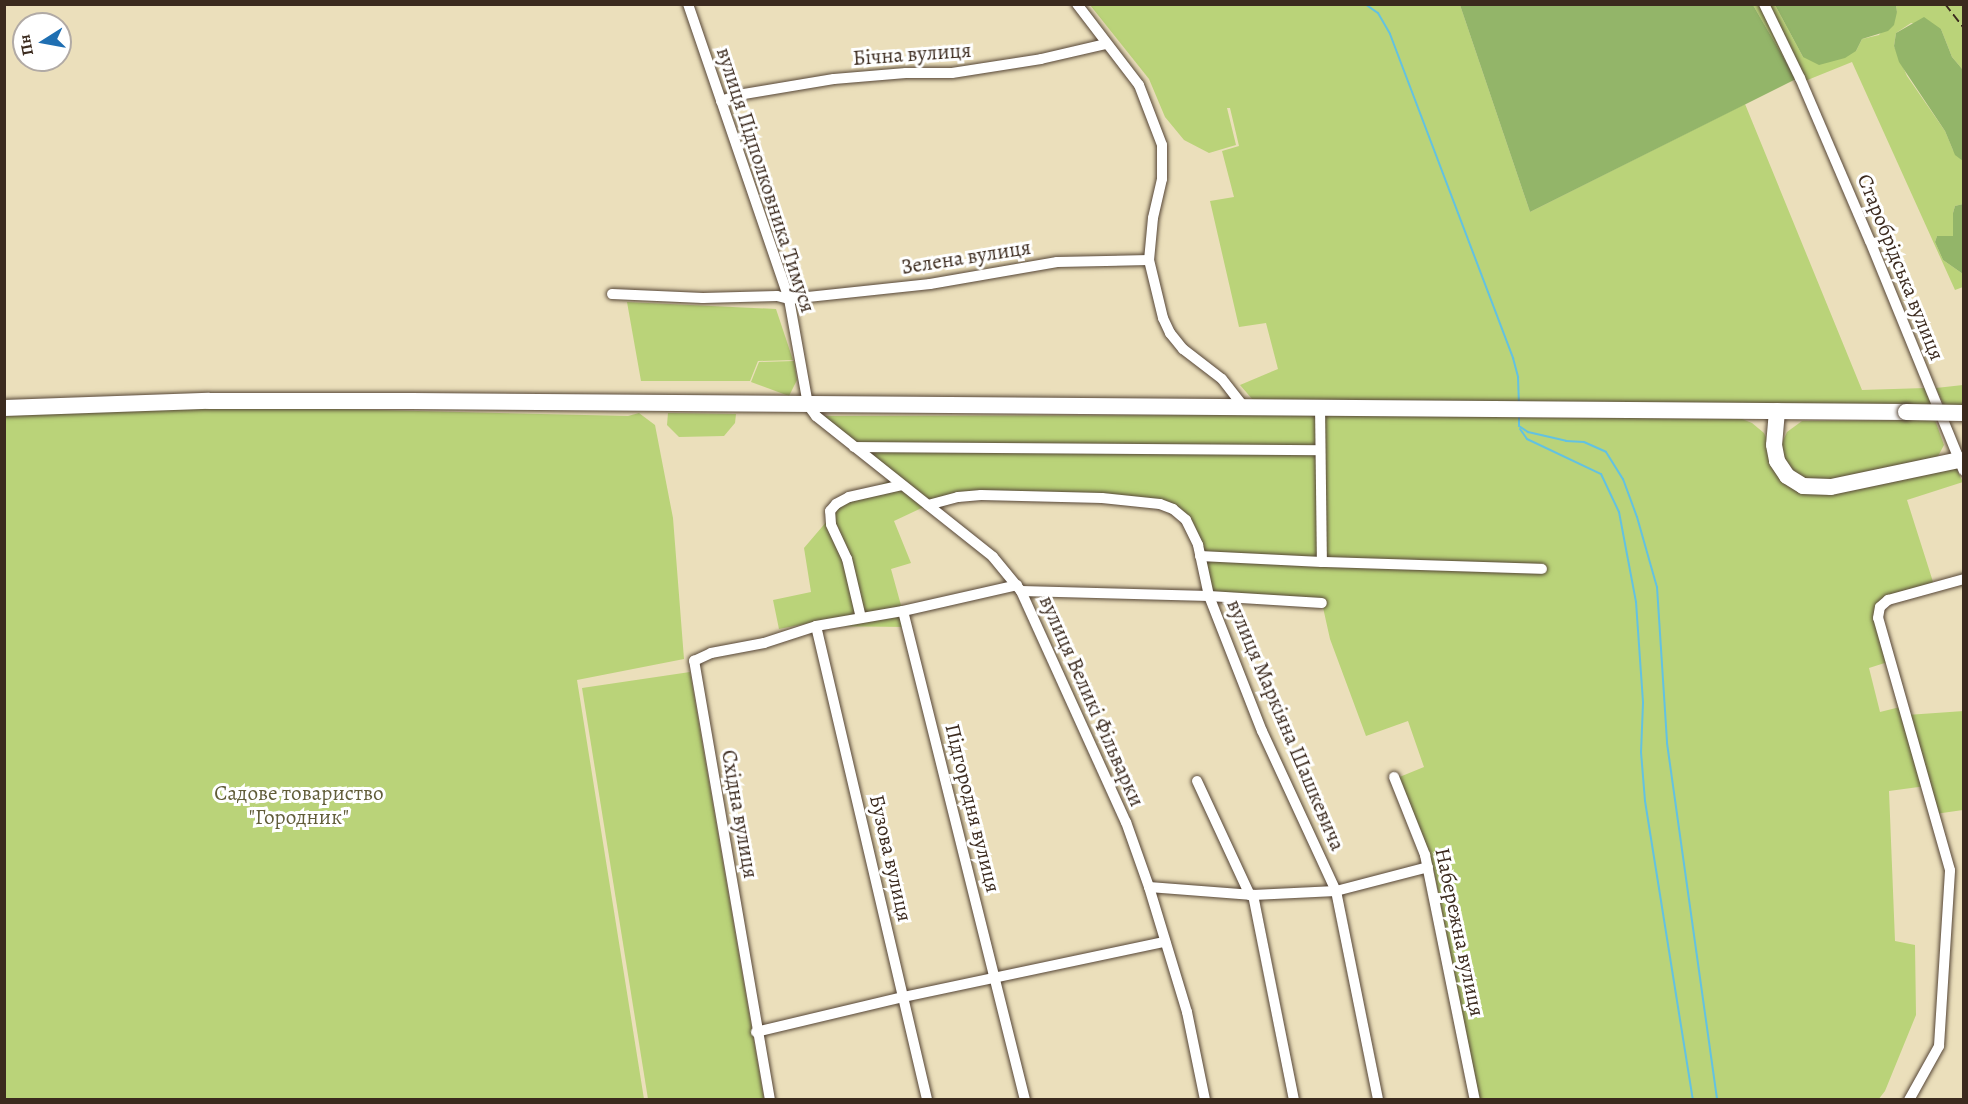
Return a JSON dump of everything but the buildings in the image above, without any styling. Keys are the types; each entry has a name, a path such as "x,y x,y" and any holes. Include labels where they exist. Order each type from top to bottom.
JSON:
{"highway":[{"path":"4,408 208,401 1245,408 1320,406 1528,411 1964,412"},
{"path":"1777,411 1774,445 1776,461 1786,476 1803,486 1831,487 1961,465"}],"street":[{"name":"вулиця Підполковника Тимуся","path":"688,4 789,299 808,405"},
{"path":"1077,4 1138,85 1162,145 1162,179 1153,218 1149,260 1156,296 1170,333 1191,357 1222,379 1245,408"},
{"name":"Старобрідська вулиця","path":"1764,4 1800,78 1961,465"},
{"name":"Бічна вулиця","path":"722,101 746,94 834,79 906,73 952,74 1041,59 1106,44"},
{"name":"Зелена вулиця","path":"612,294 703,298 777,296 789,299 930,284 1057,262 1149,260"},
{"name":"вулиця Великі Фільварки","path":"808,405 816,416 993,557 1019,588 1126,822 1149,887 1187,1012 1205,1100"},
{"path":"1320,406 1322,562"},
{"path":"854,447 1319,450"},
{"path":"861,618 847,559 831,524 830,511 836,504 849,497 902,485"},
{"name":"вулиця Маркіяна Шашкевича","path":"928,505 958,497 981,495 1102,498 1160,504 1173,509 1186,520 1193,531 1209,596 1262,731 1336,891 1378,1100"},
{"path":"1200,556 1542,569"},
{"path":"1909,1100 1939,1046 1950,870 1878,618 1880,608 1888,600 1964,579"},
{"path":"816,626 1019,588 1322,603"},
{"name":"Підгородня вулиця","path":"903,611 1025,1100"},
{"name":"Бузова вулиця","path":"816,626 927,1100"},
{"name":"Східна вулиця","path":"770,1100 756,1032 694,661 711,653 764,643 816,626"},
{"name":"Набережна вулиця","path":"1394,777 1420,839 1428,867 1475,1100"},
{"path":"1197,781 1251,895 1294,1100"},
{"path":"1149,887 1251,895 1336,891 1428,867"},
{"path":"756,1032 903,997 1165,942"}],"green space":[{"path":"1090,5 1460,5 1530,212 1745,104 1862,390 1925,388 1932,407 1253,400 1240,385 1278,369 1266,323 1239,327 1210,201 1234,197 1222,151 1239,146 1230,108 1227,108 1236,145 1209,153 1184,140 1165,117 1149,79"},
{"path":"1460,5 1753,5 1796,79 1530,212"},
{"path":"1753,5 1775,5 1803,57 1856,51 1862,39 1879,35 1897,12 1896,5 1963,5 1963,70 1952,57 1941,29 1911,23 1896,33 1894,46 1907,76 1945,131 1953,150 1963,161 1963,204 1955,206 1953,236 1937,236 1935,242 1943,260 1963,274 1963,287 1955,290 1852,62 1805,81 1796,79"},
{"path":"1775,5 1896,5 1897,12 1894,25 1888,31 1862,39 1856,51 1845,58 1819,65 1803,57"},
{"path":"1924,17 1941,29 1952,57 1963,70 1963,161 1955,155 1945,131 1899,62 1894,46 1896,33"},
{"path":"1964,204 1963,274 1943,260 1935,242 1937,236 1953,236 1955,206"},
{"path":"627,302 776,309 793,360 758,361 750,381 641,381"},
{"path":"794,361 797,380 789,396 751,382 759,362"},
{"path":"1963,385 1963,407 1944,406 1936,388"},
{"name":"Садове товариство \"Городник\"","path":"209,406 628,416 639,413 655,425 673,518 684,659 577,680 644,1099 5,1099 4,416"},
{"path":"668,413 736,414 735,423 724,436 679,437 667,425"},
{"path":"1326,415 1742,419 1752,423 1764,433 1789,484 1956,468 1963,482 1907,500 1934,585 1880,607 1891,661 1869,668 1880,712 1904,706 1907,715 1964,711 1963,810 1935,814 1926,786 1889,791 1895,941 1915,945 1916,1015 1885,1091 1878,1100 1479,1099 1433,866 1397,778 1424,767 1408,721 1366,736 1330,639 1322,603 1209,596 1193,531 1160,504 981,495 928,505 894,521 911,563 891,569 907,627 816,626 815,622 779,629 773,600 811,592 804,548 845,500 893,479 816,416"},
{"path":"1935,420 1944,445 1937,458 1816,483 1787,470 1781,445 1787,432 1802,421"},
{"path":"690,672 764,1099 648,1099 582,688"}],"waterway":[{"path":"1365,4 1378,13 1390,34 1513,358 1518,377 1519,403"},
{"path":"1519,415 1519,426 1528,432 1566,441 1584,442 1606,452 1623,479 1637,517 1657,587 1667,743 1717,1100"},
{"path":"1520,429 1527,439 1601,474 1619,512 1636,602 1643,703 1641,752 1645,801 1693,1100"}],"railway":[{"path":"1945,4 1964,28"}]}
